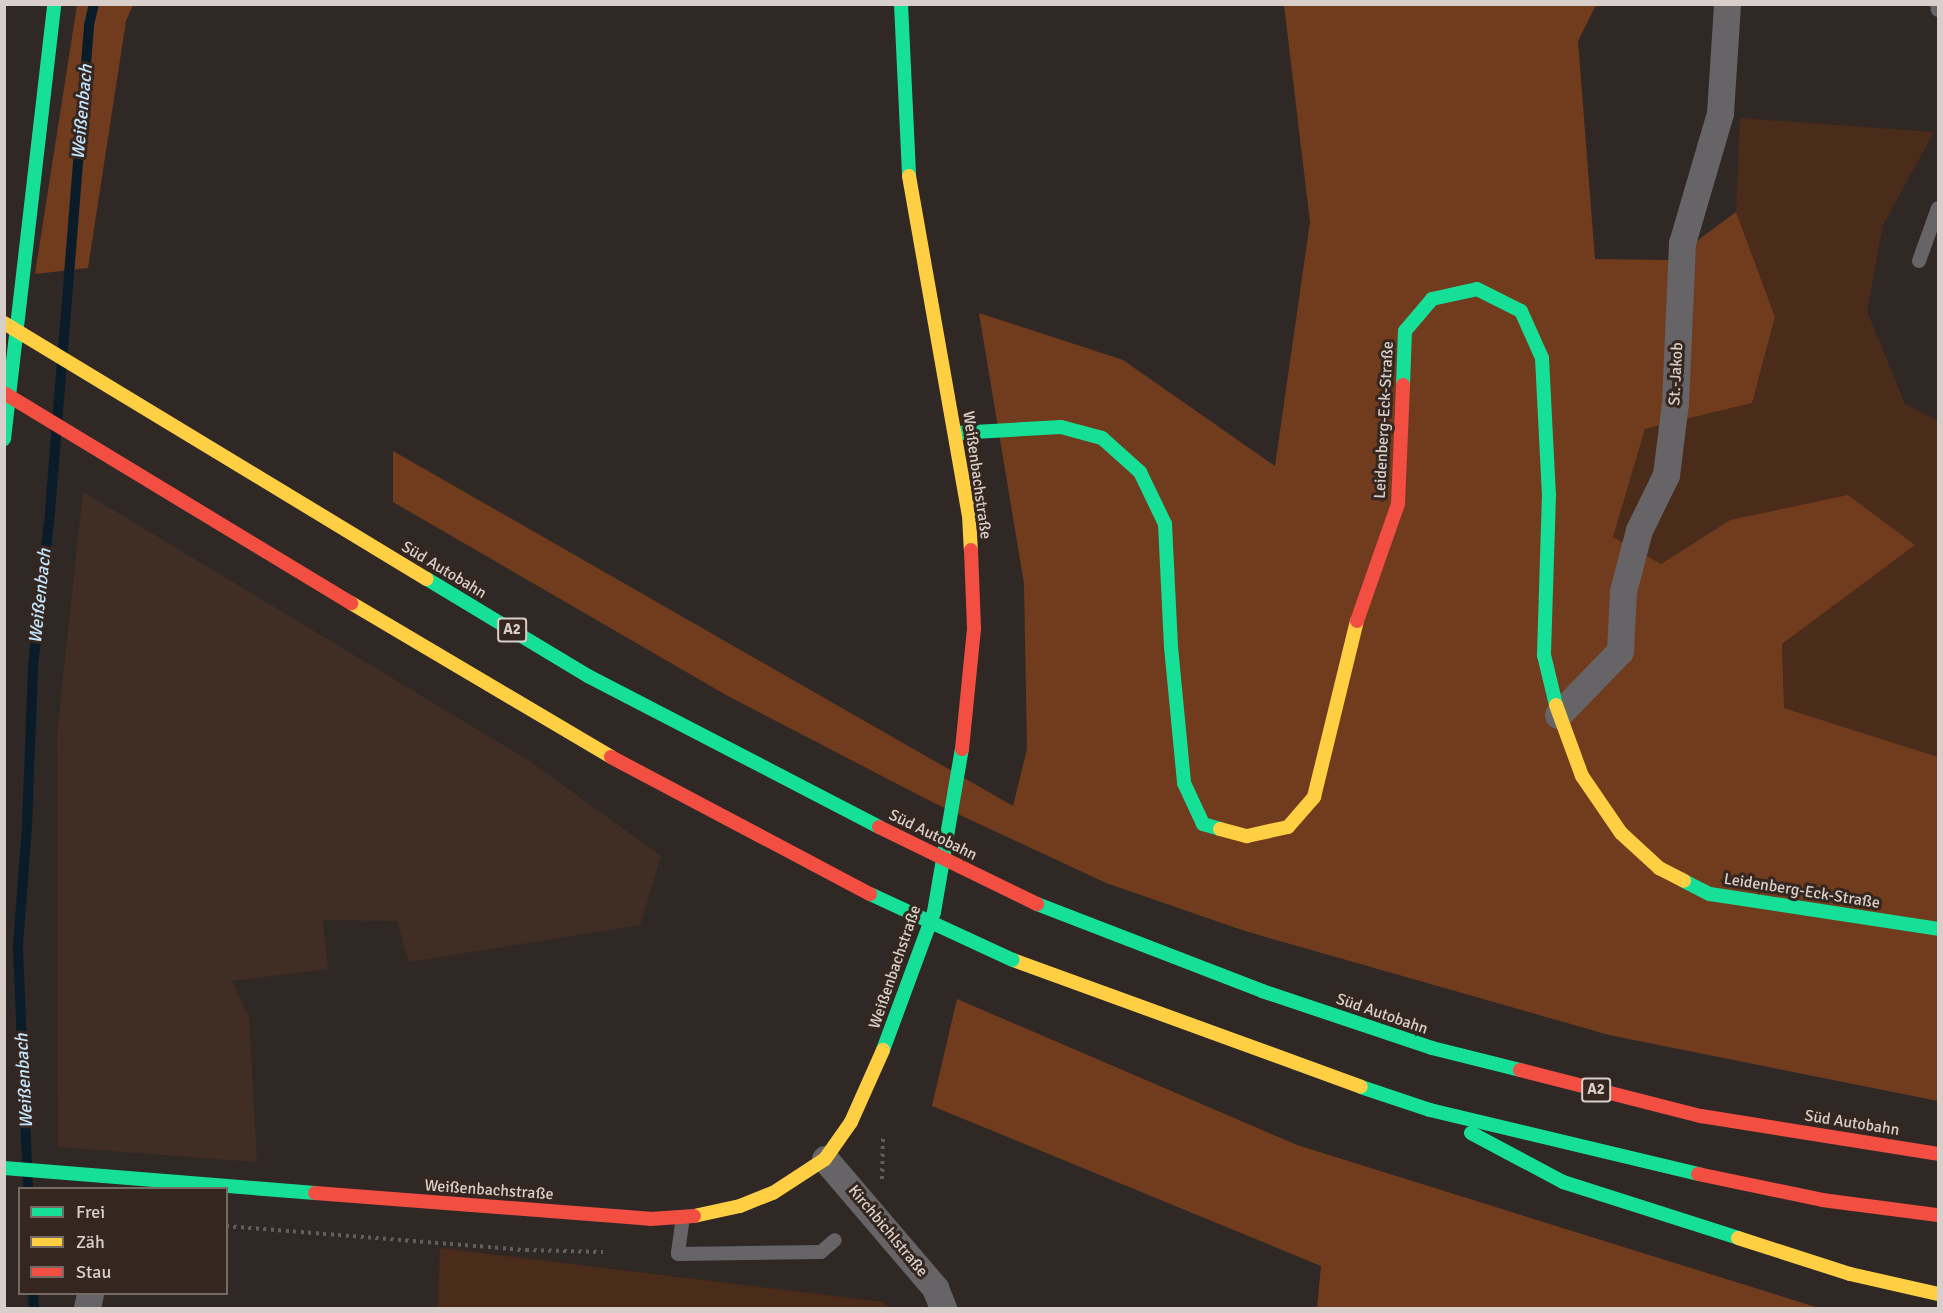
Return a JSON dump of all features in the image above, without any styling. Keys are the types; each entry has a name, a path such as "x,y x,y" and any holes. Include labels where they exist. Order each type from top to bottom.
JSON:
{"main road":[{"path":"4,439 54,4"},
{"name":"Weißenbachstraße","path":"228,1191 650,1219 683,1217 740,1206 773,1193 825,1159 850,1122 872,1081 934,912 966,726 974,628 969,515 957,433 913,212 904,132 901,4"},
{"name":"Leidenberg-Eck-Straße","path":"957,433 1061,427 1102,438 1140,472 1165,524 1171,646 1184,783 1203,824 1247,836 1288,827 1314,797 1362,598 1398,504 1405,331 1432,299 1477,289 1521,311 1542,358 1549,494 1544,655 1558,715 1582,776 1621,833 1659,868 1710,894 1938,929"},
{"name":"Süd Autobahn","path":"4,323 588,676 819,798 1037,904 1262,991 1432,1048 1701,1116 1938,1154"},
{"path":"4,393 573,737 831,876 1013,960 1233,1043 1430,1110 1786,1192 1938,1215"},
{"path":"1430,1110 1563,1182 1850,1274 1938,1294"},
{"name":"Weißenbachstraße","path":"11,1169 66,1173 115,1183 174,1187"}],"street":[{"name":"St.-Jakob","path":"1558,715 1620,651 1623,591 1639,530 1666,475 1675,403 1682,243 1720,113 1727,4"},
{"name":"Kirchbichlstraße","path":"825,1159 936,1288 944,1308"}],"lane":[{"path":"1937,4 1938,10"},
{"path":"1919,261 1938,208"},
{"path":"683,1217 678,1254 821,1252 835,1240"}],"path":[{"path":"228,1226 526,1250 608,1252"}],"shaded area":[{"path":"77,5 133,5 126,21 88,268 35,274"},
{"path":"1284,5 1596,5 1578,41 1595,259 1671,260 1736,212 1775,317 1752,403 1645,429 1613,537 1661,564 1730,520 1848,495 1915,545 1782,644 1784,708 1938,757 1938,1101 1609,1035 1245,931 1106,883 932,802 726,695 393,502 393,451 1013,806 1027,749 1024,584 979,313 1123,360 1275,466 1310,222"},
{"path":"1740,118 1934,132 1883,225 1867,311 1905,404 1938,421 1938,757 1784,708 1782,644 1914,545 1730,520 1661,564 1613,537 1645,429 1752,403 1775,317 1736,212"},
{"path":"83,492 528,760 661,856 640,925 409,962 397,921 323,920 328,969 232,981 249,1018 257,1162 58,1147 57,734"},
{"path":"957,999 1297,1145 1819,1308 1317,1308 1321,1266 932,1106"},
{"path":"440,1248 883,1302 886,1308 438,1308"}],"waterway":[{"name":"Weißenbach","path":"28,1187 18,945 27,825 33,666 50,511 89,25 94,4"},
{"name":"Weißenbach","path":"33,1295 34,1308"}],"traffic: fast":[{"path":"4,439 54,4"},
{"path":"901,4 909,176"},
{"path":"1403,385 1405,331 1432,299 1477,289 1521,311 1542,358 1549,494 1544,655 1556,705"},
{"path":"957,433 1061,427 1102,438 1140,472 1165,524 1171,647 1184,783 1203,824 1220,829"},
{"path":"427,579 588,676 879,827"},
{"path":"883,1050 934,912 962,749"},
{"path":"1684,881 1710,894 1938,929"},
{"path":"870,894 1013,960"},
{"path":"1037,904 1262,991 1432,1048 1520,1070"},
{"path":"1361,1087 1430,1110 1698,1174"},
{"path":"1471,1133 1563,1182 1738,1238"},
{"path":"4,1168 315,1193"}],"traffic: slow":[{"path":"909,176 969,515 971,550"},
{"path":"4,323 427,579"},
{"path":"351,603 611,757"},
{"path":"1220,829 1247,836 1288,827 1314,797 1357,621"},
{"path":"1556,705 1582,776 1621,833 1659,868 1684,881"},
{"path":"1013,960 1361,1087"},
{"path":"694,1216 740,1206 773,1193 825,1159 851,1122 883,1050"},
{"path":"1738,1238 1850,1274 1938,1294"}],"traffic: jam":[{"path":"1357,621 1398,504 1403,385"},
{"path":"4,393 351,603"},
{"path":"962,749 974,628 971,550"},
{"path":"611,757 870,894"},
{"path":"879,827 1037,904"},
{"path":"1520,1070 1701,1116 1938,1154"},
{"path":"1698,1174 1822,1200 1938,1215"},
{"path":"315,1193 650,1219 694,1216"}]}
